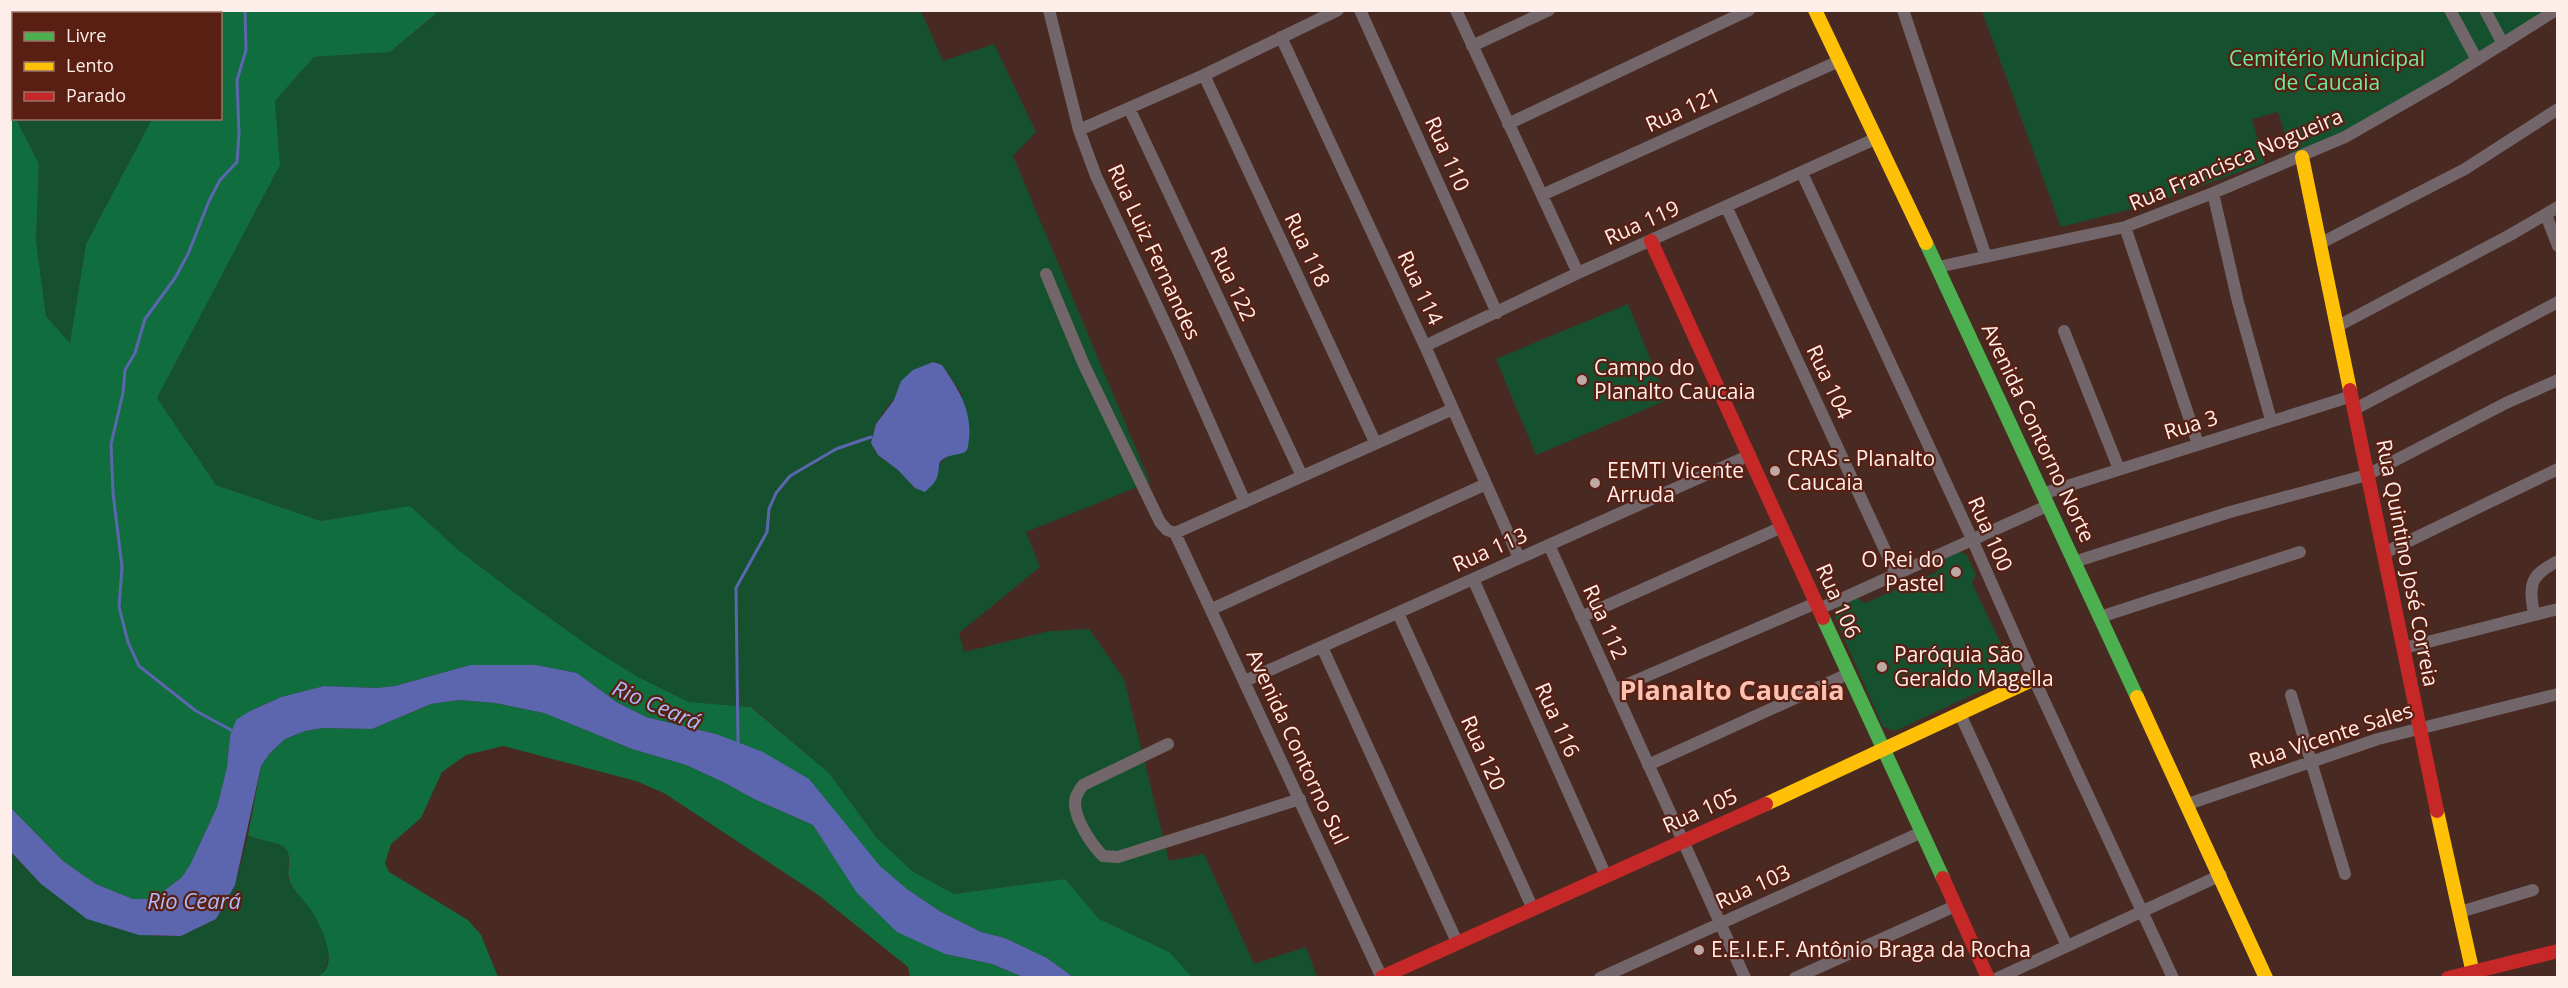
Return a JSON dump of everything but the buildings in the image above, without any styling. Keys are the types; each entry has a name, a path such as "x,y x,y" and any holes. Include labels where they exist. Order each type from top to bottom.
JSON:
{"street":[{"name":"Rua Luiz Fernandes","path":"1049,10 1079,130 1101,186 1245,502"},
{"path":"1079,130 1204,75 1338,10"},
{"name":"Rua 110","path":"1360,10 1497,313"},
{"path":"1456,10 1578,273"},
{"path":"1472,46 1549,10"},
{"path":"1508,124 1749,10"},
{"name":"Avenida Contorno Norte","path":"1815,10 1938,267 2044,500 2188,804 2266,978"},
{"path":"1903,10 1986,257"},
{"path":"2450,10 2476,60"},
{"path":"2485,10 2503,44"},
{"name":"Rua Francisca Nogueira","path":"1938,267 2125,227 2302,157 2345,137 2556,10"},
{"name":"Rua 114","path":"1281,37 1425,346 1519,558"},
{"name":"Rua 121","path":"1542,195 1839,61"},
{"name":"Rua 118","path":"1204,75 1375,442"},
{"name":"Rua 122","path":"1129,108 1302,476"},
{"path":"2321,243 2465,169 2558,109"},
{"name":"Rua 119","path":"1425,346 1578,273 1877,138"},
{"name":"Rua Quintino José Correia","path":"2302,157 2419,727 2474,975"},
{"name":"Rua 100","path":"1802,173 2174,978"},
{"path":"2214,193 2238,303 2271,420"},
{"name":"Rua 104","path":"1726,206 1896,574"},
{"path":"2338,326 2547,215 2558,207"},
{"path":"2547,215 2558,246"},
{"path":"2125,227 2198,444"},
{"name":"Rua 106","path":"1651,241 1848,674 1886,750 1988,978"},
{"name":"Avenida Contorno Sul","path":"1046,274 1084,365 1137,476 1161,522 1167,530 1175,533 1212,609 1382,977"},
{"name":"Rua 3","path":"1614,690 1896,574 1972,539 2044,500 2119,469 2271,420 2353,403 2558,302"},
{"path":"2064,331 2119,469"},
{"path":"2074,562 2230,512 2367,475 2506,403 2558,380"},
{"path":"1175,533 1453,409"},
{"name":"Rua 113","path":"1245,681 1750,455"},
{"path":"2384,553 2558,469"},
{"path":"1212,609 1486,484"},
{"path":"1581,617 1782,527"},
{"name":"Rua 112","path":"1549,545 1745,978"},
{"path":"2100,617 2300,552"},
{"path":"2534,615 2531,583 2540,570 2558,561"},
{"name":"Rua 116","path":"1473,579 1606,876"},
{"path":"2404,648 2558,609"},
{"name":"Rua 120","path":"1398,613 1533,909"},
{"path":"1322,647 1456,942"},
{"path":"1648,765 1848,674"},
{"name":"Rua 105","path":"1382,977 1886,750 2034,679"},
{"name":"Rua Vicente Sales","path":"2188,804 2419,727 2558,694"},
{"path":"2291,695 2345,874"},
{"path":"1960,714 2067,946"},
{"path":"1168,744 1083,785 1078,791 1074,801 1076,810 1097,850 1103,856 1118,857 1300,799"},
{"name":"Rua 103","path":"1600,978 1922,832"},
{"path":"1998,978 2220,875"},
{"path":"2460,912 2533,890"},
{"path":"1795,978 1955,906"},
{"path":"2448,978 2474,975 2558,951"}],"green space":[{"path":"436,10 921,11 943,61 994,44 1036,132 1013,156 1150,482 1026,532 1040,567 959,633 964,652 1050,631 1089,629 1124,679 1169,861 1204,854 1254,964 1306,947 1317,977 1192,977 1168,952 1099,919 1065,879 954,894 912,871 876,837 829,773 752,707 689,702 638,677 593,649 519,596 457,549 410,507 321,521 216,485 157,398 280,165 275,101 314,57 390,52 435,16","holes":["933,362 942,365 961,393 965,452 943,460 938,473 915,488 899,470 877,454 872,443 874,430 890,404 913,380"]},
{"path":"11,11 61,11 12,12 12,111"},
{"path":"436,11 435,15 390,52 314,57 275,101 280,165 157,398 216,485 321,521 410,506 457,549 519,596 593,649 638,677 689,702 751,707 829,773 876,837 912,871 954,894 1065,879 1099,919 1169,952 1192,977 1073,977 1047,958 1005,938 981,932 941,912 907,889 716,734 646,717 618,703 577,673 536,665 470,665 395,686 376,688 324,686 281,697 250,711 230,736 227,767 217,807 190,865 182,877 160,894 147,899 133,899 96,884 63,861 11,808 10,108 12,120 17,120 39,164 36,241 46,316 70,343 86,244 151,120 222,120 222,12 151,12"},
{"name":"Cemitério Municipal de Caucaia","path":"1982,11 2549,11 2391,108 2325,141 2291,156 2278,112 2252,119 2264,163 2151,204 2061,227"},
{"path":"17,120 151,120 86,244 70,344 46,316 36,241 39,164"},
{"name":"Campo do Planalto Caucaia","path":"1628,304 1667,400 1536,455 1496,359"},
{"path":"1956,551 1966,554 1976,574 1972,583 2002,646 2012,647 2021,669 2015,675 1895,731 1883,727 1834,615 1838,605 1855,597 1865,603 1937,572 1936,561"},
{"path":"459,700 495,703 544,713 632,749 686,765 813,825 832,854 945,954 992,964 1023,977 910,977 908,967 817,894 664,793 636,781 503,746 466,755 442,772 421,818 391,844 385,863 389,872 468,920 481,935 498,977 316,977 323,973 327,966 328,948 311,909 291,884 288,875 288,852 278,844 248,835 261,766 270,753 285,739 305,731 323,728 372,729 431,704"},
{"path":"248,835 279,844 286,849 289,881 316,918 327,943 328,961 321,976 11,977 10,852 41,884 155,936 181,936 216,919 235,885"}],"water":[{"path":"151,10 152,12 61,12"},
{"path":"933,362 942,365 963,400 968,418 969,439 965,452 941,461 936,479 925,492 915,488 898,470 878,455 871,443 876,424 894,400 901,381 913,370"},
{"name":"Rio Ceará","path":"470,665 536,665 577,673 618,703 646,717 716,734 763,752 809,779 880,866 907,889 941,912 981,932 1005,938 1047,958 1073,977 1023,977 992,964 945,954 897,932 857,893 813,825 686,765 632,749 544,713 495,703 459,700 431,704 372,729 323,728 305,731 285,739 270,753 261,766 235,885 216,919 181,936 139,935 87,919 41,884 11,852 11,808 63,861 96,884 133,899 147,899 160,894 182,877 190,865 217,807 227,767 230,736 236,720 281,697 324,686 376,688 395,686"}],"waterway":[{"path":"233,731 196,711 139,666 128,642 119,607 122,567 113,493 111,444 123,393 125,370 135,353 145,319 175,278 188,254 220,180 237,162 239,134 237,80 246,50 245,10"},
{"path":"738,744 736,588 767,532 769,509 776,493 790,476 836,449 871,437"}],"traffic: fast":[{"path":"1926,243 2137,697"},
{"path":"1823,618 1943,878"}],"traffic: slow":[{"path":"1815,10 1926,243"},
{"path":"2302,157 2350,390"},
{"path":"1766,804 2034,679"},
{"path":"2137,697 2266,978"},
{"path":"2437,811 2474,978"}],"traffic: jam":[{"path":"1651,241 1823,618"},
{"path":"2350,390 2437,811"},
{"path":"1382,977 1766,804"},
{"path":"1943,878 1988,978"},
{"path":"2448,978 2558,951"}],"place":[{"name":"Campo do Planalto Caucaia","path":"1582,380"},
{"name":"CRAS - Planalto Caucaia","path":"1775,471"},
{"name":"EEMTI Vicente Arruda","path":"1595,483"},
{"name":"O Rei do Pastel","path":"1956,572"},
{"name":"Paróquia São Geraldo Magella","path":"1882,667"},
{"name":"E.E.I.E.F. Antônio Braga da Rocha","path":"1699,950"}],"district":[{"name":"Planalto Caucaia","path":"1732,691"}]}
